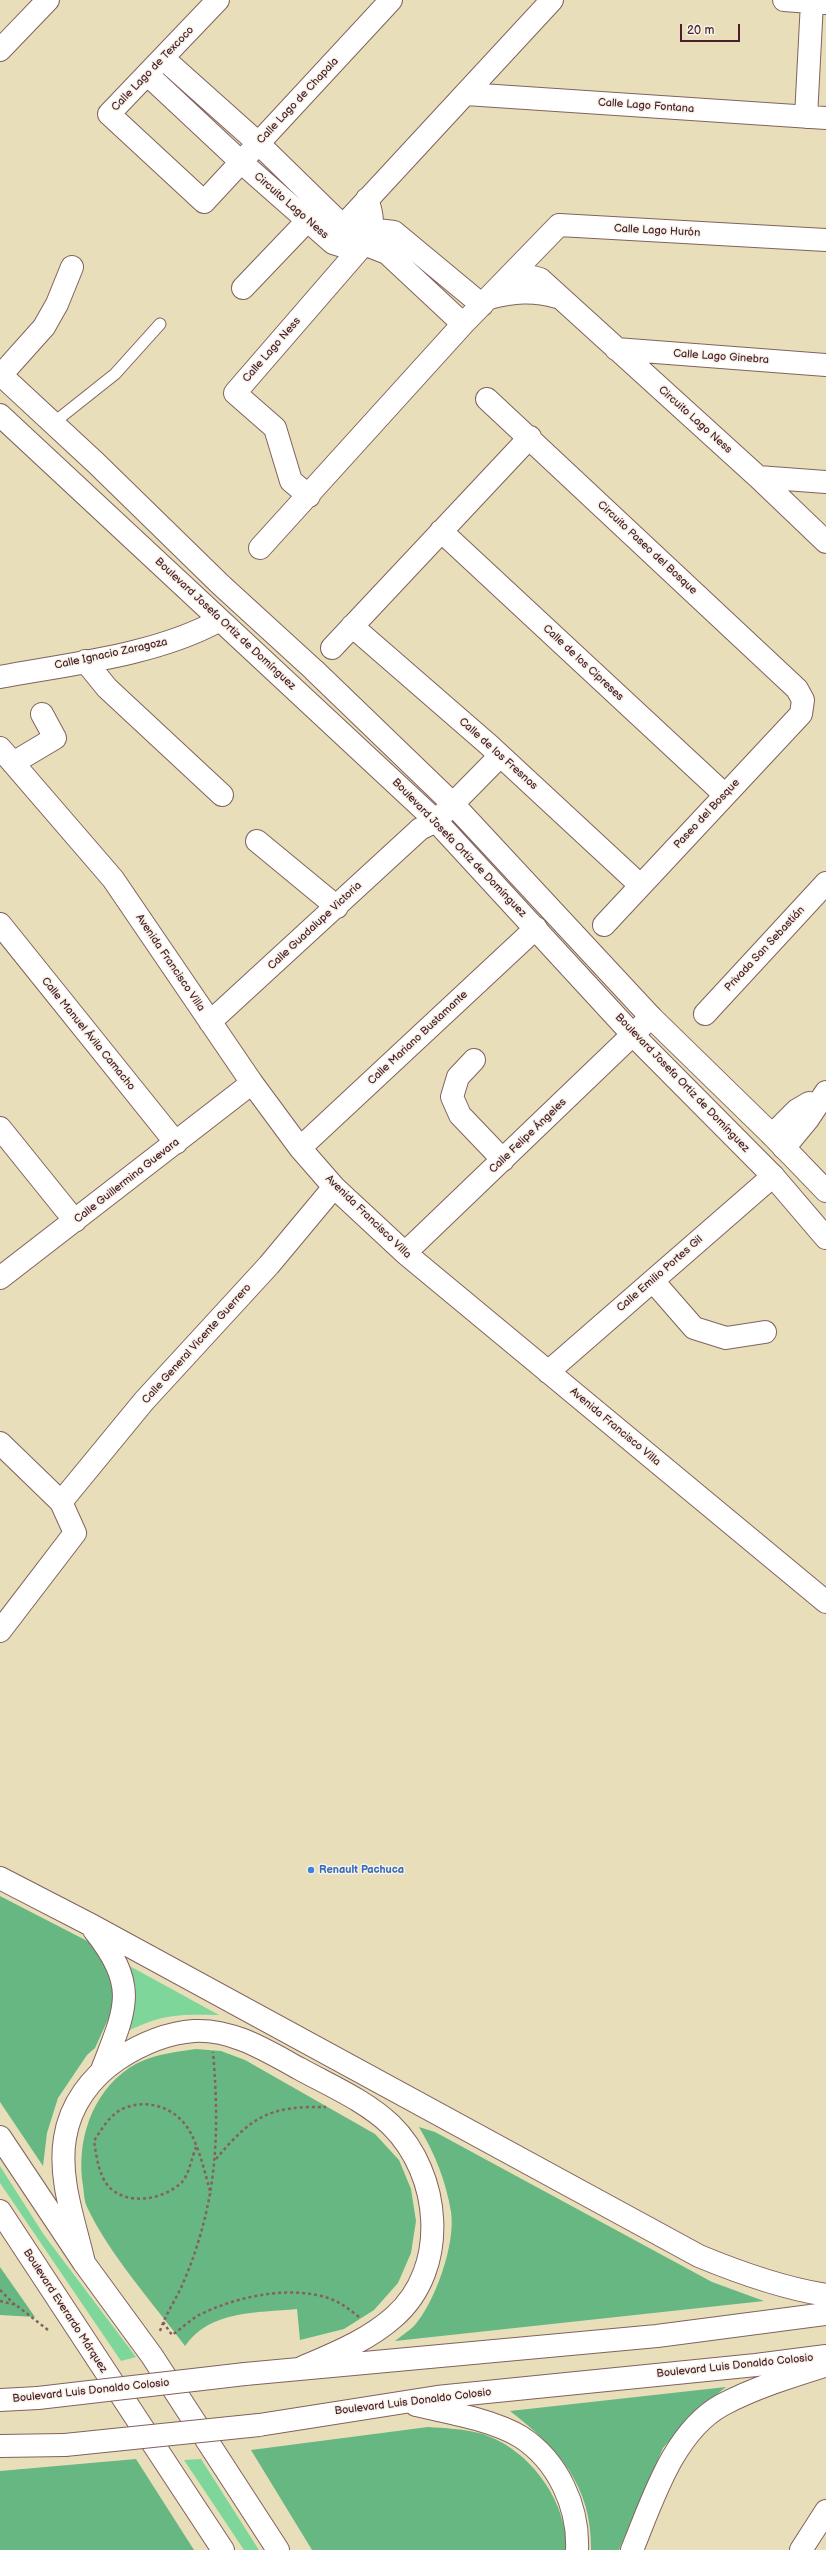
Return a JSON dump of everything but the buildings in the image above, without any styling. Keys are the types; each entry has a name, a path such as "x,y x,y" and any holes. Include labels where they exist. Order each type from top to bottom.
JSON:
{"street":[{"path":"0,50 48,0"},
{"name":"Calle Lago de Texcoco","path":"204,202 109,114 164,59 218,0"},
{"name":"Calle Lago de Chapala","path":"204,202 391,0"},
{"name":"Circuito Lago Ness","path":"343,226 552,0"},
{"path":"784,0 819,3 816,118"},
{"name":"Circuito Lago Ness","path":"164,59 258,144 343,226 367,237 387,253 463,324"},
{"name":"Circuito Lago Ness","path":"148,75 241,162 333,243 349,248 367,237 394,232 486,301 514,292 539,292 563,298"},
{"name":"Calle Lago Fontana","path":"466,94 816,118"},
{"path":"367,199 373,217 367,237"},
{"path":"244,288 307,221"},
{"name":"Calle Lago Hurón","path":"486,301 559,225 826,240"},
{"name":"Calle Lago Ness","path":"309,496 291,481 275,428 235,393 367,237"},
{"path":"72,268 57,304 44,327 0,375 96,463 221,585 314,670 448,799 651,1017 778,1141 826,1191"},
{"name":"Circuito Lago Ness","path":"509,277 525,275 540,279 563,298 616,349 758,477 826,542"},
{"path":"260,548 309,496 463,324 486,301"},
{"name":"Calle Lago Ginebra","path":"616,349 826,365"},
{"name":"Circuito Paseo del Bosque","path":"487,399 530,437 797,689 803,700"},
{"name":"Boulevard Josefa Ortiz de Domínguez","path":"0,414 427,821 536,928 633,1035 773,1176 826,1238"},
{"path":"332,648 530,437"},
{"path":"75,484 96,463"},
{"path":"758,477 826,482"},
{"name":"Calle de los Cipreses","path":"441,531 724,794"},
{"name":"Calle Ignacio Zaragoza","path":"0,677 85,661 167,643 199,632 218,621"},
{"name":"Calle de los Fresnos","path":"352,626 494,750 640,885"},
{"path":"85,661 107,688 222,795"},
{"name":"Paseo del Bosque","path":"604,925 724,794 801,714 803,700"},
{"path":"7,756 55,738 42,714"},
{"name":"Calle Guadalupe Victoria","path":"210,1022 337,907 427,821 494,750"},
{"name":"Avenida Francisco Villa","path":"7,756 113,879 252,1083 300,1148 334,1187 405,1253 826,1602"},
{"path":"258,841 337,907"},
{"name":"Privada San Sebastián","path":"705,1014 826,883"},
{"name":"Calle Manuel Ávila Camacho","path":"0,924 176,1143"},
{"name":"Calle Mariano Bustamante","path":"300,1148 536,928"},
{"name":"Calle Felipe Ángeles","path":"405,1253 651,1017"},
{"path":"474,1060 458,1077 452,1097 460,1115 503,1160"},
{"name":"Calle Guillermina Guevara","path":"0,1278 252,1083"},
{"path":"778,1141 808,1119 825,1093"},
{"path":"725,1128 743,1108"},
{"path":"0,1128 75,1221"},
{"name":"Calle Emilio Portes Gil","path":"548,1372 773,1176"},
{"name":"Calle General Vicente Guerrero","path":"61,1502 144,1401 269,1265 334,1187"},
{"path":"653,1281 694,1328 726,1338 765,1332"},
{"path":"0,1443 61,1502 75,1533 0,1631"},
{"path":"0,1878 91,1925 699,2256 736,2272 802,2291 826,2295"},
{"path":"91,1925 108,1947 120,1967 124,1982 123,2013 102,2070"},
{"path":"84,2263 63,2177 65,2137 79,2098 102,2070 136,2047 167,2035 195,2031 226,2034 253,2043 372,2108 392,2127 416,2157 427,2187 433,2216 432,2245 424,2272 413,2294 396,2316 373,2334 301,2368"},
{"path":"0,2137 84,2263 152,2356 278,2550"},
{"name":"Boulevard Everardo Márquez","path":"2,2215 223,2550"},
{"name":"Boulevard Luis Donaldo Colosio","path":"0,2400 38,2398 301,2368 657,2336 826,2314"},
{"name":"Boulevard Luis Donaldo Colosio","path":"0,2446 65,2445 259,2425 403,2402 756,2365 826,2356"},
{"path":"632,2550 663,2475 679,2446 697,2426 726,2403 758,2388 826,2365"},
{"path":"403,2402 476,2419 521,2437 533,2447 550,2462 570,2498 578,2534 577,2550"},
{"path":"801,2550 826,2511"},
{"path":"265,2530 283,2550"}],"lane":[{"path":"52,424 115,374 160,324"}],"path":[{"path":"152,2356 163,2322 184,2282 200,2238 211,2194 216,2160 218,2123 212,2047"},
{"path":"196,2147 184,2181 166,2195 147,2199 122,2196 105,2181 98,2165 94,2142 104,2125 122,2110 138,2105 163,2106 176,2115 189,2130 196,2147 211,2194"},
{"path":"216,2160 236,2136 255,2120 277,2110 303,2107 333,2107"},
{"path":"0,2290 16,2305 48,2330"},
{"path":"163,2322 172,2335 198,2316 240,2300 276,2294 309,2294 327,2298 344,2305 362,2318 373,2334"},
{"path":"0,2301 16,2305"}],"green space":[{"path":"0,1896 93,1944 106,1960 115,1989 110,2015 95,2048 87,2055 58,2098 47,2133 43,2166 0,2102"},
{"path":"126,1964 219,2015 170,2016 149,2022 124,2033"},
{"path":"196,2049 221,2051 245,2060 375,2134 399,2160 411,2189 416,2221 411,2253 398,2283 374,2310 344,2329 300,2340 297,2309 251,2313 221,2320 207,2326 195,2334 185,2346 132,2278 96,2225 85,2202 81,2169 84,2136 96,2105 105,2091 129,2068 153,2057"},
{"path":"419,2127 435,2132 712,2282 764,2301 395,2341 414,2326 422,2316 429,2303 447,2256 452,2225 449,2201 443,2179 430,2147"},
{"path":"0,2166 44,2235 136,2357 121,2361 0,2183"},
{"path":"0,2267 35,2317 0,2315"},
{"path":"726,2387 694,2413 663,2448 619,2550 591,2550 590,2527 586,2506 569,2470 543,2439 510,2411"},
{"path":"428,2427 479,2433 497,2440 513,2450 528,2463 552,2494 560,2512 565,2531 566,2550 312,2550 251,2450"},
{"path":"136,2459 194,2550 0,2550 0,2471"},
{"path":"201,2459 259,2550 244,2550 184,2460"}],"place":[{"name":"Renault Pachuca","path":"311,1870"}]}
